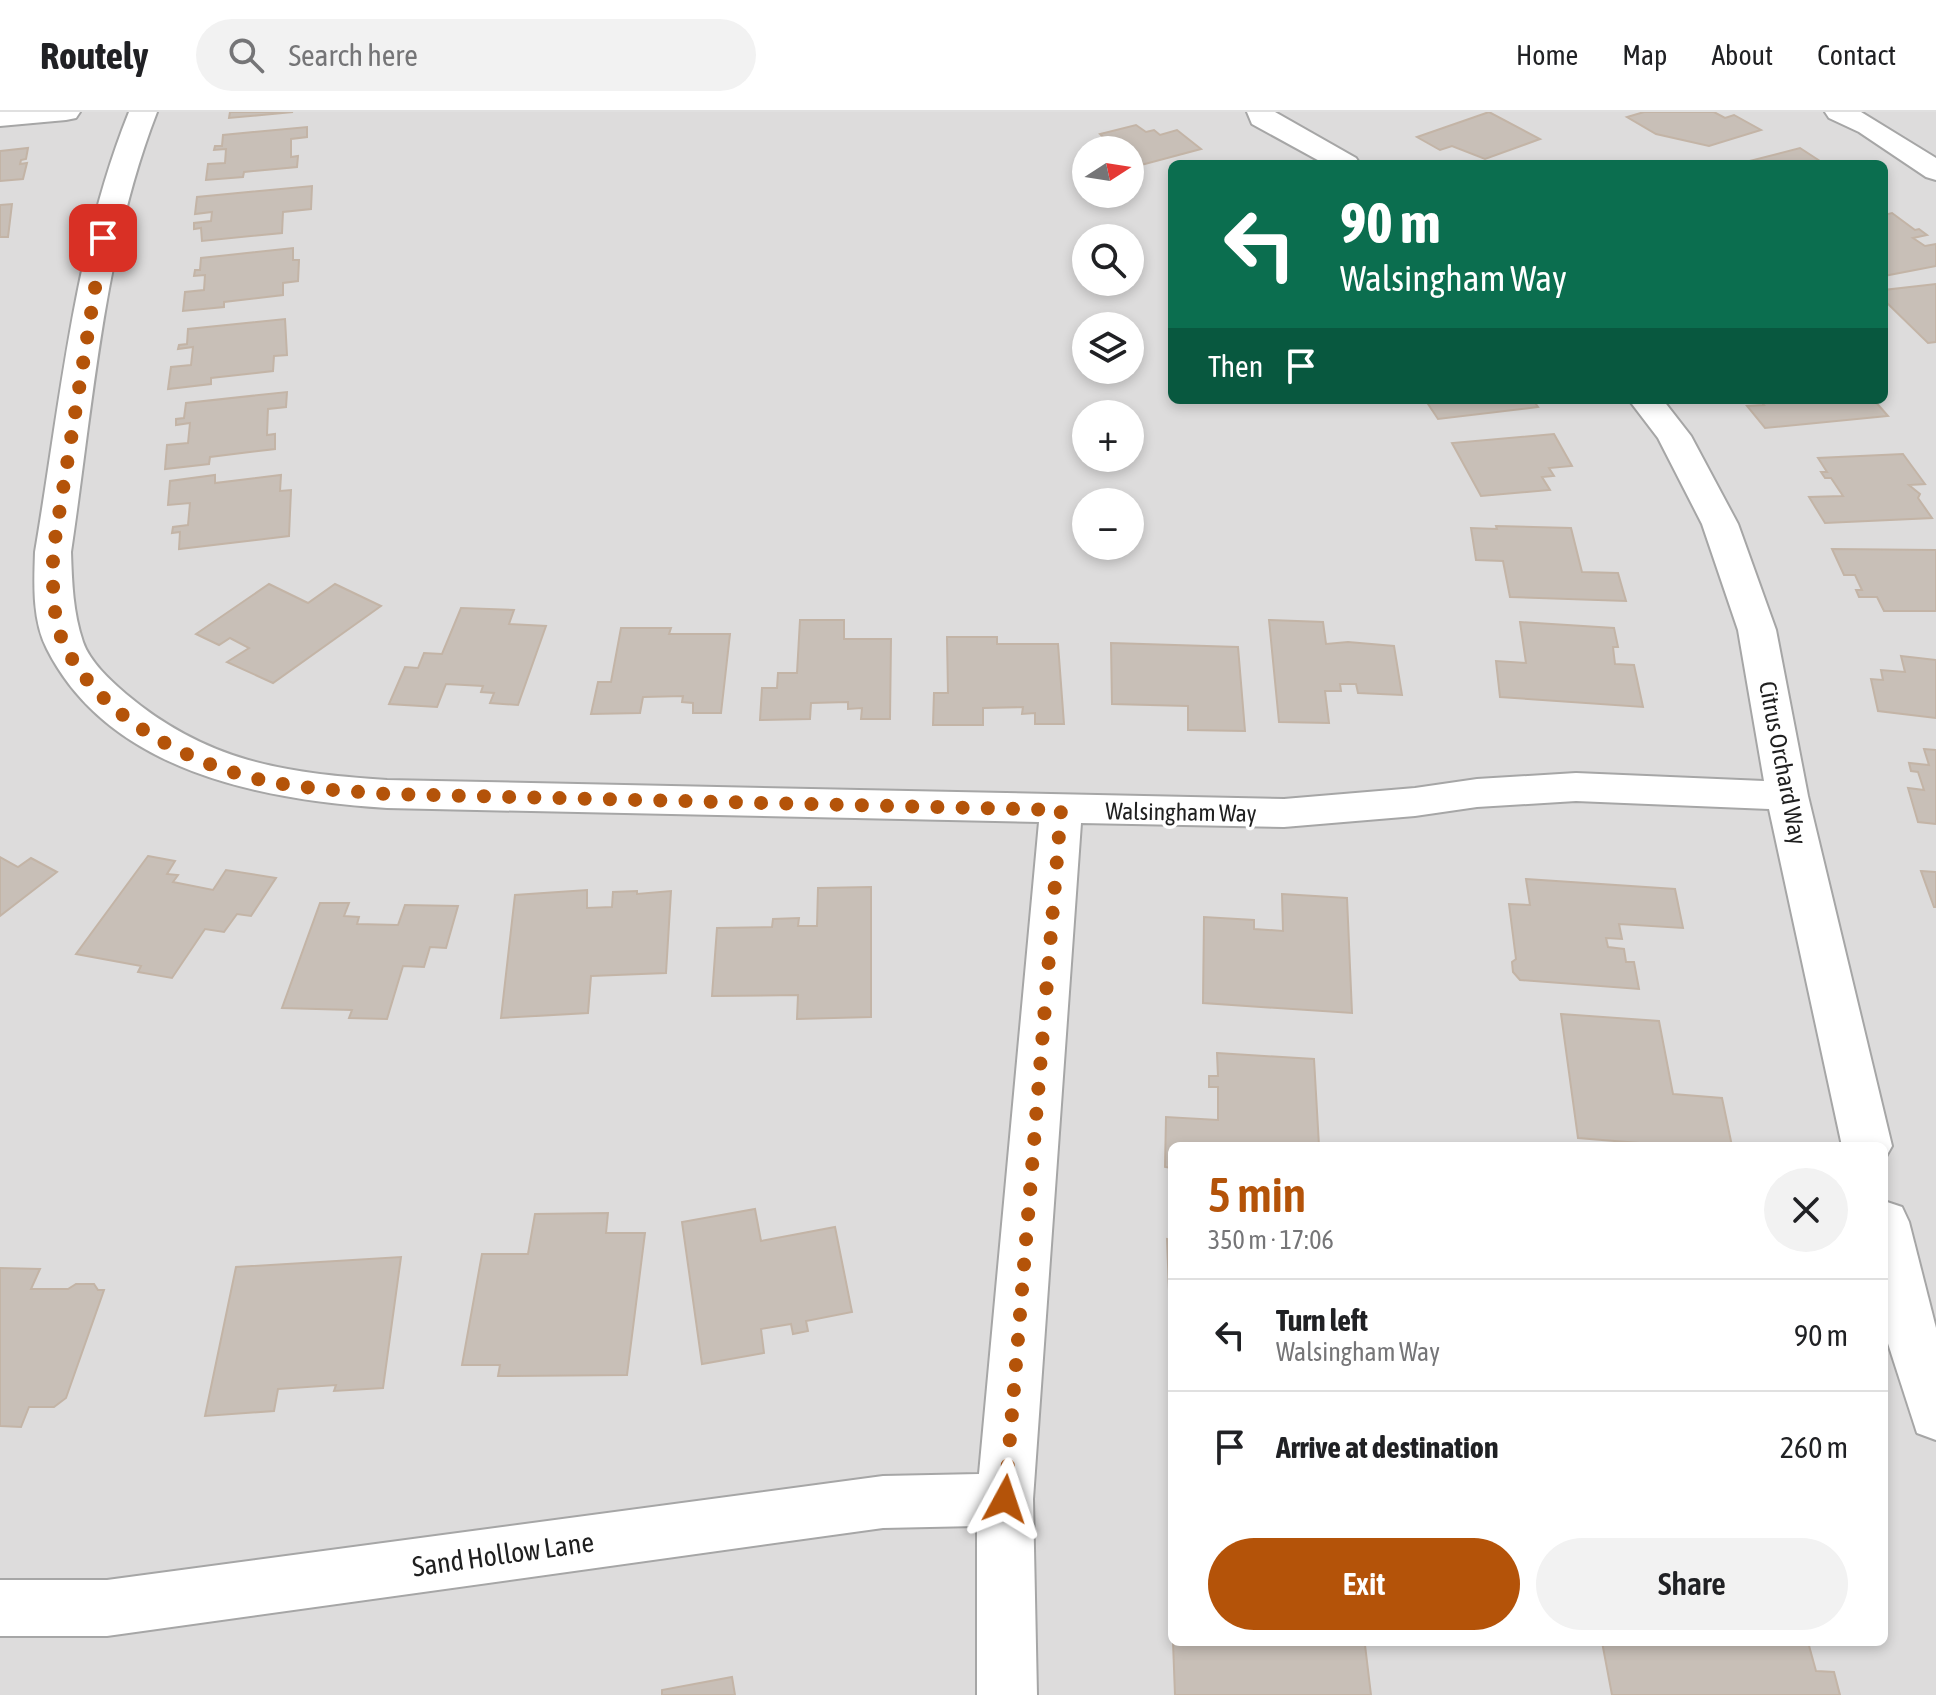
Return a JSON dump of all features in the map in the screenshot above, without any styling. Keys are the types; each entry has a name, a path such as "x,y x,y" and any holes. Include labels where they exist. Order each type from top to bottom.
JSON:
{"street":[{"path":"0,118 66,112"},
{"name":"Walsingham Way","path":"143,112 121,168 103,238 53,552 53,600 65,647 94,688 135,723 196,759 269,781 387,794 1061,810 1299,812 1477,793 1576,787 1787,796"},
{"path":"1261,112 1262,118 1339,160"},
{"path":"1839,112 1869,126 1936,171"},
{"name":"Citrus Orchard Way","path":"1649,404 1674,436 1720,524 1757,630 1787,796 1866,1142"},
{"path":"1007,1695 1005,1499 1061,810"},
{"path":"1888,1239 1904,1309 1936,1416"},
{"name":"Sand Hollow Lane","path":"0,1608 107,1608 883,1502 1005,1499"}],"shaded area":[{"path":"0,112 1936,112 1936,1695 0,1695"}],"building":[{"path":"230,112 293,112 229,118"},
{"path":"1489,112 1540,139 1485,159 1452,146 1440,150 1417,137"},
{"path":"1644,112 1714,112 1725,118 1734,115 1761,130 1709,146 1656,134 1627,117"},
{"path":"1136,125 1146,132 1154,130 1160,135 1177,130 1201,149 1144,164 1144,136 1100,134"},
{"path":"307,127 307,137 291,139 291,157 298,156 297,167 244,172 243,177 206,180 208,164 225,163 226,149 214,150 215,146 222,146 223,135"},
{"path":"28,148 26,159 21,160 20,164 27,163 23,179 0,181 0,151"},
{"path":"1800,148 1818,160 1754,160"},
{"path":"312,186 311,209 283,212 282,233 202,241 201,228 194,229 194,223 211,221 212,212 195,214 197,197"},
{"path":"12,204 8,237 0,237 0,205"},
{"path":"1892,213 1927,235 1913,238 1925,246 1936,244 1936,266 1888,275 1888,214"},
{"path":"293,248 293,260 299,260 298,281 283,283 283,295 224,302 224,307 183,311 185,292 204,290 205,275 194,276 195,270 200,270 201,258"},
{"path":"1936,284 1936,342 1928,343 1888,304 1888,290"},
{"path":"285,319 287,355 274,356 273,371 211,378 211,384 168,389 171,367 191,365 193,347 178,349 179,345 187,344 188,329"},
{"path":"287,392 286,407 268,409 267,435 275,434 275,449 210,457 209,464 165,469 167,445 188,443 190,423 176,425 176,419 184,418 186,403"},
{"path":"1428,404 1536,404 1538,407 1438,419"},
{"path":"1878,404 1888,416 1765,428 1747,406"},
{"path":"1554,434 1572,466 1549,468 1554,476 1542,477 1550,490 1481,496 1452,443"},
{"path":"1903,454 1925,484 1909,485 1920,494 1918,498 1932,518 1825,523 1809,497 1843,496 1831,478 1825,478 1821,472 1827,472 1818,458"},
{"path":"215,475 215,483 281,475 280,491 291,490 289,536 179,549 180,532 172,533 173,527 188,525 190,503 168,505 170,481"},
{"path":"1496,526 1571,528 1582,572 1618,573 1626,601 1510,597 1503,561 1476,560 1471,528 1497,529"},
{"path":"1832,549 1936,550 1936,611 1884,611 1877,597 1859,597 1856,590 1862,590 1855,575 1844,575"},
{"path":"269,584 308,603 335,584 381,606 273,683 227,662 249,648 230,638 219,645 196,634"},
{"path":"461,608 514,610 509,624 546,626 518,705 490,703 494,693 481,692 483,686 446,684 437,707 389,704 405,667 418,668 424,653 442,654"},
{"path":"800,620 844,620 844,639 891,639 890,719 861,719 862,708 848,709 848,702 811,703 810,719 760,720 762,688 777,688 778,673 797,673"},
{"path":"1269,620 1323,622 1326,644 1348,642 1394,646 1402,695 1358,693 1356,684 1340,684 1341,691 1325,691 1329,723 1279,722"},
{"path":"1520,622 1614,628 1618,647 1613,647 1615,664 1634,665 1643,707 1500,697 1496,661 1526,663"},
{"path":"621,628 671,628 669,634 730,634 721,713 693,713 693,703 682,702 683,696 643,697 640,713 591,714 598,682 611,682"},
{"path":"947,637 997,637 997,644 1058,644 1064,724 1035,724 1035,713 1022,714 1023,707 983,708 983,725 933,725 934,693 948,693"},
{"path":"1111,643 1238,647 1245,731 1188,730 1188,706 1112,704"},
{"path":"1901,656 1936,660 1936,718 1878,711 1871,679 1883,680 1881,670 1905,672"},
{"path":"1924,749 1936,750 1936,824 1918,822 1908,788 1924,790 1918,772 1911,771 1909,763 1929,765"},
{"path":"148,856 175,861 167,874 178,875 173,882 213,890 226,870 276,878 251,916 237,914 224,932 205,929 172,978 138,972 141,966 76,954"},
{"path":"0,857 18,867 31,858 57,872 0,916"},
{"path":"1921,871 1936,872 1936,907 1934,907"},
{"path":"1526,879 1675,889 1683,928 1619,924 1622,939 1606,938 1608,947 1624,949 1626,962 1634,962 1639,989 1520,980 1513,972 1512,962 1516,959 1509,904 1530,905"},
{"path":"871,887 871,1017 797,1019 798,995 712,996 717,928 772,927 773,919 799,918 798,926 817,926 818,888"},
{"path":"587,890 587,908 612,907 613,892 637,891 637,894 671,891 666,973 591,976 588,1013 501,1018 515,895"},
{"path":"1282,894 1347,898 1352,1013 1203,1003 1204,917 1254,920 1254,929 1283,931"},
{"path":"320,903 349,903 344,916 359,917 357,924 398,925 405,905 458,906 446,948 430,947 424,967 403,966 387,1019 349,1018 352,1010 282,1008"},
{"path":"1561,1014 1659,1021 1673,1094 1722,1098 1731,1142 1627,1142 1578,1138"},
{"path":"1217,1053 1314,1059 1319,1142 1168,1142 1168,1167 1165,1167 1166,1117 1218,1120 1218,1087 1209,1087 1209,1076 1218,1076"},
{"path":"755,1209 761,1241 835,1227 852,1312 806,1321 808,1331 793,1334 791,1324 761,1329 764,1353 702,1364 682,1222"},
{"path":"608,1213 606,1233 645,1233 627,1375 498,1376 500,1365 462,1365 482,1254 528,1254 535,1214"},
{"path":"401,1257 383,1388 334,1391 336,1385 278,1389 274,1411 205,1416 236,1267"},
{"path":"0,1268 40,1269 31,1289 68,1289 76,1284 94,1284 98,1290 104,1290 66,1398 54,1407 29,1407 21,1427 0,1426"},
{"path":"1173,1646 1365,1646 1371,1695 1175,1695"},
{"path":"1603,1646 1809,1646 1816,1671 1834,1672 1840,1695 1612,1695"},
{"path":"732,1677 735,1695 662,1695 662,1690"}],"route":[{"path":"103,238 53,552 53,600 65,647 94,688 135,723 196,759 269,781 329,790 387,794 1061,810 1005,1499"}]}
